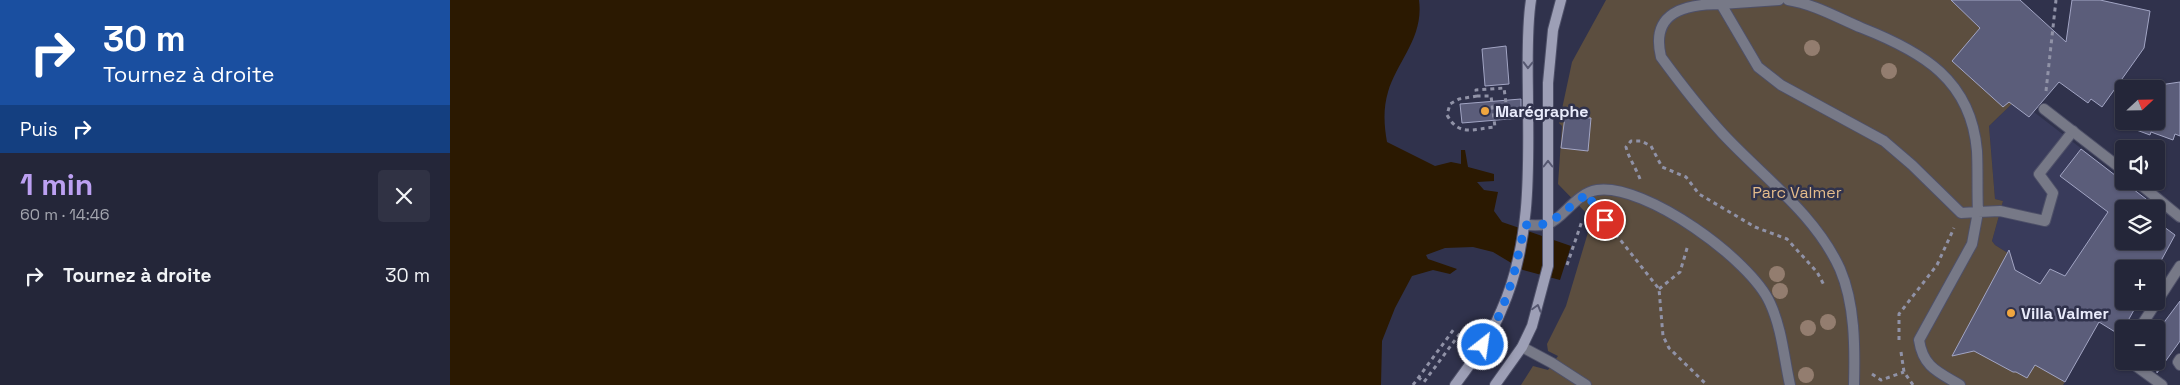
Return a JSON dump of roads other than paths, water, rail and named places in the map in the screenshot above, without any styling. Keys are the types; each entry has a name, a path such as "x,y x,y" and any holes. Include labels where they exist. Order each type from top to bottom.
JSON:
{"main road":[{"path":"1455,385 1476,356 1501,312 1513,278 1525,225 1531,0"},
{"path":"1495,385 1522,347 1532,326 1548,266 1548,224 1553,215 1548,83 1553,30 1561,0"}],"street":[{"path":"1779,0 1689,6 1672,14 1662,27 1658,42 1661,57 1722,133 1812,224 1831,252 1840,270 1852,312 1854,385"},
{"path":"1788,0 1806,3 1841,20 1892,40 1934,66 1957,88 1968,114 1977,150 1978,212 1972,244 1954,278 1922,330 1919,340 1924,359 1933,369 1960,385"},
{"path":"1721,4 1758,67 1781,86 1884,141 1912,164 1961,213 2000,211 2045,221 2053,193 2039,174 2073,131"},
{"path":"2044,109 2115,164"},
{"path":"1553,215 1588,193 1606,189 1638,197 1668,210 1724,249 1752,277 1770,302 1779,328 1790,385"},
{"path":"2147,190 2180,217"},
{"path":"1525,225 1548,224"},
{"path":"2145,320 2180,266"},
{"path":"1522,347 1552,363 1586,385"},
{"path":"2180,359 2178,362 2180,365"},
{"path":"2141,370 2162,385"}],"place":[{"name":"Marégraphe","path":"1485,111"},
{"name":"Villa Valmer","path":"2011,313"}],"park label":[{"name":"Parc Valmer","path":"1797,192"}]}
